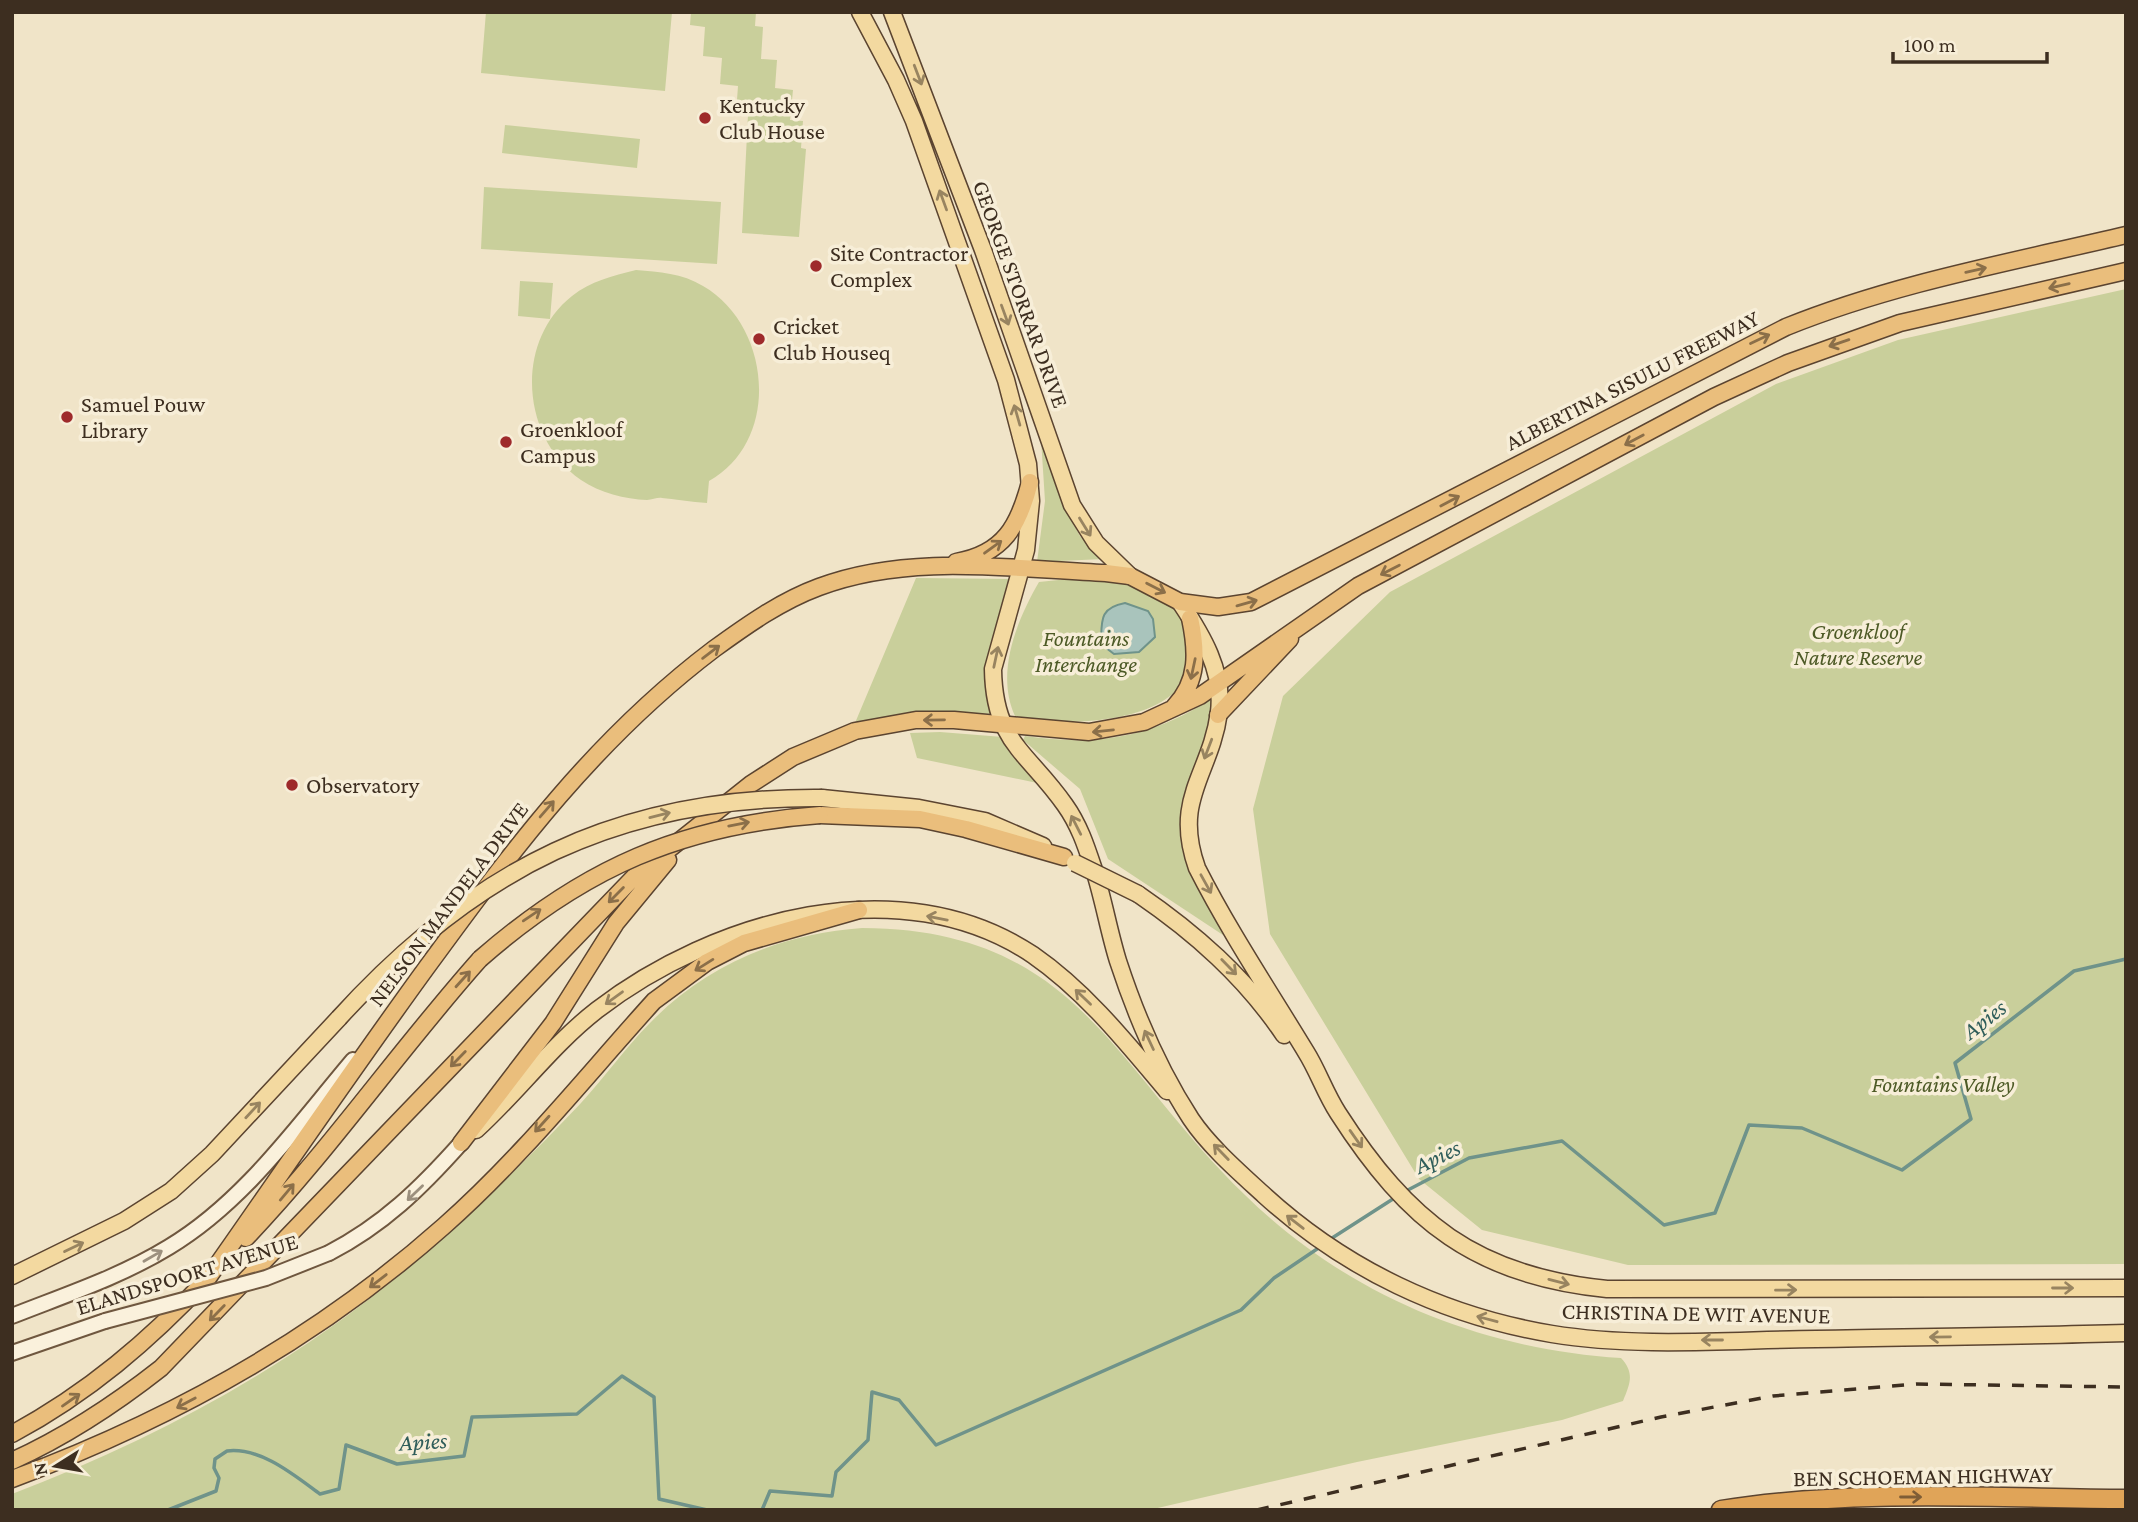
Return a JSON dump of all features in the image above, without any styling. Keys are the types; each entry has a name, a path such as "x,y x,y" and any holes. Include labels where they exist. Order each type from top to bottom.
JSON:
{"highway":[{"name":"ALBERTINA SISULU FREEWAY","path":"1180,603 1233,607 1266,597 1686,376 1824,311 1918,284 2126,235"},
{"path":"12,1461 52,1443 107,1410 162,1368 625,886 705,819 793,757 855,731 925,719 1089,732 1116,729 1168,713 1217,683 1358,586 1714,397 1788,363 1900,323 2126,271"},
{"path":"929,566 979,556 998,544 1016,524 1030,482"},
{"name":"NELSON MANDELA DRIVE","path":"12,1434 55,1411 110,1373 161,1328 208,1278 403,1000 524,835 612,737 692,666 762,616 810,591 863,574 929,566 1022,569"},
{"path":"1022,569 1130,576 1180,603"},
{"path":"1168,713 1188,688 1194,672 1196,647 1190,618"},
{"path":"1219,715 1305,621"},
{"path":"208,1278 268,1215 427,1018 480,959 521,923 573,888 645,852 709,830 821,806 920,819 966,829 1069,860"},
{"path":"461,1143 552,1023 616,923 654,875 705,819"},
{"path":"12,1479 156,1419 238,1375 319,1325 446,1225 508,1162 654,1001 679,981 744,943 859,910"},
{"name":"BEN SCHOEMAN HIGHWAY","path":"1721,1510 1761,1503 1879,1497 2126,1499"}],"main road":[{"name":"GEORGE STORRAR DRIVE","path":"860,12 896,80 950,219 1010,391 1030,482 1029,529 1022,569"},
{"name":"GEORGE STORRAR DRIVE","path":"892,12 982,250 1072,505 1096,543 1130,576"},
{"path":"1002,724 993,689 993,669 1022,569"},
{"path":"1180,603 1190,618"},
{"name":"CHRISTINA DE WIT AVENUE","path":"1190,618 1209,650 1217,683 1219,715 1195,784 1188,819 1189,842 1202,877 1308,1055 1320,1082 1374,1166 1431,1226 1482,1257 1516,1270 1572,1285 1647,1291 2126,1288"},
{"name":"CHRISTINA DE WIT AVENUE","path":"1002,724 1014,747 1049,784 1076,821 1099,886 1136,1013 1192,1122 1286,1215 1344,1257 1434,1302 1491,1320 1553,1334 1677,1340 2126,1333"},
{"path":"12,1276 124,1221 171,1191 212,1154 377,975 460,905 567,844 621,824 675,810 768,798 821,806"},
{"path":"1069,860 1138,894 1201,940 1226,964 1274,1020 1320,1082"},
{"path":"461,1143 582,1023 649,974 739,932 806,916 859,910 903,912 947,920 1002,939 1031,954 1058,974 1101,1015 1192,1122"},
{"name":"ELANDSPOORT AVENUE","path":"12,1316 130,1269 194,1231 232,1199 267,1162 403,1000"},
{"name":"ELANDSPOORT AVENUE","path":"12,1353 105,1321 267,1278 330,1253 362,1236 400,1207 461,1143"},
{"path":"2008,1336 2126,1340"}],"green space":[{"path":"486,12 672,12 665,91 481,73"},
{"path":"691,12 756,12 755,26 763,27 761,59 777,60 775,88 793,90 790,120 803,121 801,148 806,149 799,237 742,233 748,115 736,114 738,86 720,84 722,58 703,56 705,27 690,25"},
{"path":"505,125 640,139 637,168 502,153"},
{"path":"484,187 721,202 717,264 481,249"},
{"path":"636,270 679,276 703,286 726,304 743,327 754,354 759,383 757,412 748,439 732,462 709,481 707,503 630,498 613,495 588,485 561,462 546,441 537,416 532,390 533,364 540,339 553,316 572,296 587,286"},
{"path":"520,281 553,283 550,319 518,316"},
{"name":"Groenkloof Nature Reserve","path":"2126,289 2126,1264 1628,1265 1482,1230 1419,1179 1270,934 1253,809 1283,696 1390,592 1776,384 1898,340"},
{"path":"1041,439 1066,510 1080,536 1104,559 1037,562 1045,501"},
{"path":"916,578 1017,579 1006,608 995,714 909,712 855,723"},
{"name":"Fountains Interchange","path":"1078,578 1115,581 1157,593 1188,621 1192,658 1185,681 1168,697 1145,709 1118,717 1061,722 1015,716 1009,699 1008,665 1011,647 1023,613 1039,582"},
{"path":"1217,695 1208,733 1186,793 1181,832 1194,871 1228,931 1223,935 1108,859 1080,789 1023,740 1025,736 1078,740 1126,735 1171,721"},
{"path":"940,732 1003,737 1042,784 917,758 910,733"},
{"path":"862,928 935,935 994,952 1043,979 1085,1014 1245,1195 1285,1230 1327,1261 1371,1288 1418,1311 1467,1329 1568,1353 1621,1358 1630,1374 1623,1401 1562,1420 1357,1462 1149,1510 12,1510 12,1494 115,1451 214,1401 308,1343 353,1311 421,1257 492,1193 581,1103 650,1023 696,984 747,956 774,945 832,931"}],"water":[{"path":"1125,603 1148,611 1153,619 1155,637 1139,652 1114,654 1101,644 1103,617 1110,608"}],"waterway":[{"name":"Apies","path":"1406,1191 1469,1158 1562,1141 1664,1225 1715,1213 1749,1125 1802,1128 1902,1170 1971,1119 1955,1063 2074,971 2126,959"},
{"name":"Apies","path":"1329,1240 1396,1197"},
{"name":"Apies","path":"762,1510 770,1491 832,1496 836,1472 868,1440 872,1392 899,1400 936,1445 1241,1310 1274,1278 1320,1247"},
{"name":"Apies","path":"168,1510 216,1491 219,1478 214,1468 215,1459 227,1451 252,1453 265,1458 320,1494 339,1489 346,1445 397,1464 464,1456 472,1417 577,1414 622,1376 654,1397 659,1499 707,1510"}],"railway":[{"path":"1257,1510 1661,1417 1773,1396 1916,1384 2126,1387"}],"place":[{"name":"Kentucky Club House","path":"705,118"},
{"name":"Site Contractor Complex","path":"816,266"},
{"name":"Cricket Club Houseq","path":"759,339"},
{"name":"Samuel Pouw Library","path":"67,417"},
{"name":"Groenkloof Campus","path":"506,442"},
{"name":"Observatory","path":"292,785"}],"park label":[{"name":"Fountains Valley","path":"1943,1084"}]}
